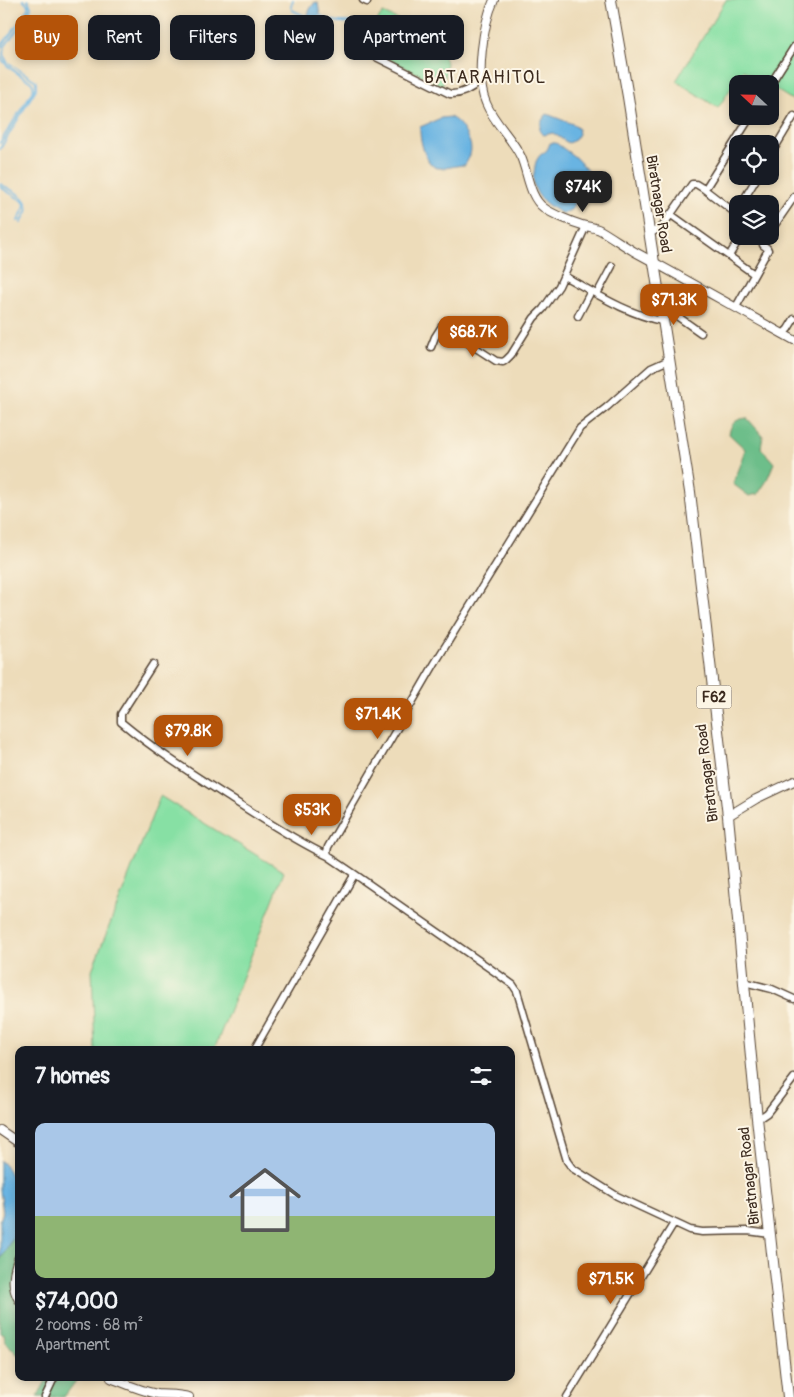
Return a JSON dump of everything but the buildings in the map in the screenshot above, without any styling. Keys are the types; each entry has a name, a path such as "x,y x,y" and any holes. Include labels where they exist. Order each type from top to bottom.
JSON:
{"main road":[{"name":"Biratnagar Road","path":"611,0 690,492 728,816 770,1234 790,1393"}],"street":[{"path":"494,0 488,12 480,65 480,81 486,104 514,144 525,167 529,184 543,208 598,229 794,340"},
{"path":"776,75 794,47"},
{"path":"382,60 450,94 460,93 474,87 480,81"},
{"path":"779,141 794,116"},
{"path":"704,188 708,186 745,125"},
{"path":"649,234 662,227 692,184 704,188 729,207"},
{"path":"779,219 794,197"},
{"path":"670,214 754,274"},
{"path":"431,347 435,336 442,326 496,361 503,362 506,360 534,318 543,309 559,286 586,226"},
{"path":"729,256 736,245"},
{"path":"736,307 768,250 763,245"},
{"path":"578,316 612,266"},
{"path":"564,276 627,310 650,319 662,321"},
{"path":"659,303 701,333"},
{"path":"783,334 788,330 794,318"},
{"path":"328,856 326,852 328,847 435,663 573,437 580,428 651,368 669,360"},
{"path":"153,664 121,714 121,722 207,783 287,834 328,856 513,985 518,991 567,1161 572,1168 617,1196 690,1230 702,1232 748,1231 770,1234"},
{"path":"728,816 756,799 794,781"},
{"path":"256,1046 344,895 353,877 353,873"},
{"path":"744,982 772,989 794,999"},
{"path":"758,1119 767,1113 794,1078"},
{"path":"0,1130 15,1140"},
{"path":"567,1397 674,1223"},
{"path":"15,1269 13,1283 15,1291"},
{"path":"45,1397 53,1381"},
{"path":"118,1381 156,1394 189,1397"}],"green space":[{"path":"726,0 794,0 794,101 779,92 779,75 751,75 743,70 740,75 729,75 729,91 718,108 676,81"},
{"path":"390,60 445,60 446,68 442,86"},
{"path":"747,418 763,436 761,448 774,463 766,482 758,494 749,496 733,484 745,449 729,434 735,422"},
{"path":"160,796 284,872 216,1046 95,1046 92,970"},
{"path":"15,1226 15,1352 5,1341 4,1334 0,1333 0,1260 13,1237"},
{"path":"46,1381 76,1381 64,1397 37,1397"}],"water":[{"path":"315,2 318,3 320,15 308,15"},
{"path":"547,114 575,125 578,128 579,134 575,140 568,143 553,133 544,135 540,132 541,122"},
{"path":"450,117 463,129 471,151 465,165 438,168 433,166 426,157 420,127 441,118"},
{"path":"550,143 556,143 575,157 588,171 586,180 572,209 563,214 545,203 534,187 533,180 536,161 547,150"},
{"path":"0,1160 8,1169 15,1183 15,1226 13,1237 0,1260 0,1221 3,1212 0,1189"}],"waterway":[{"path":"0,48 28,8 28,5 23,0"},
{"path":"0,149 36,89 36,81 7,62 3,54 5,46 26,18 31,7 28,0"},
{"path":"293,0 292,10 303,15"},
{"path":"334,21 344,22"},
{"path":"0,56 9,67 31,82 34,89 0,143"},
{"path":"0,184 19,195 26,202 27,212 21,223"},
{"path":"0,187 25,204 18,221"}],"district":[{"name":"BATARAHITOL","path":"485,77"}]}
